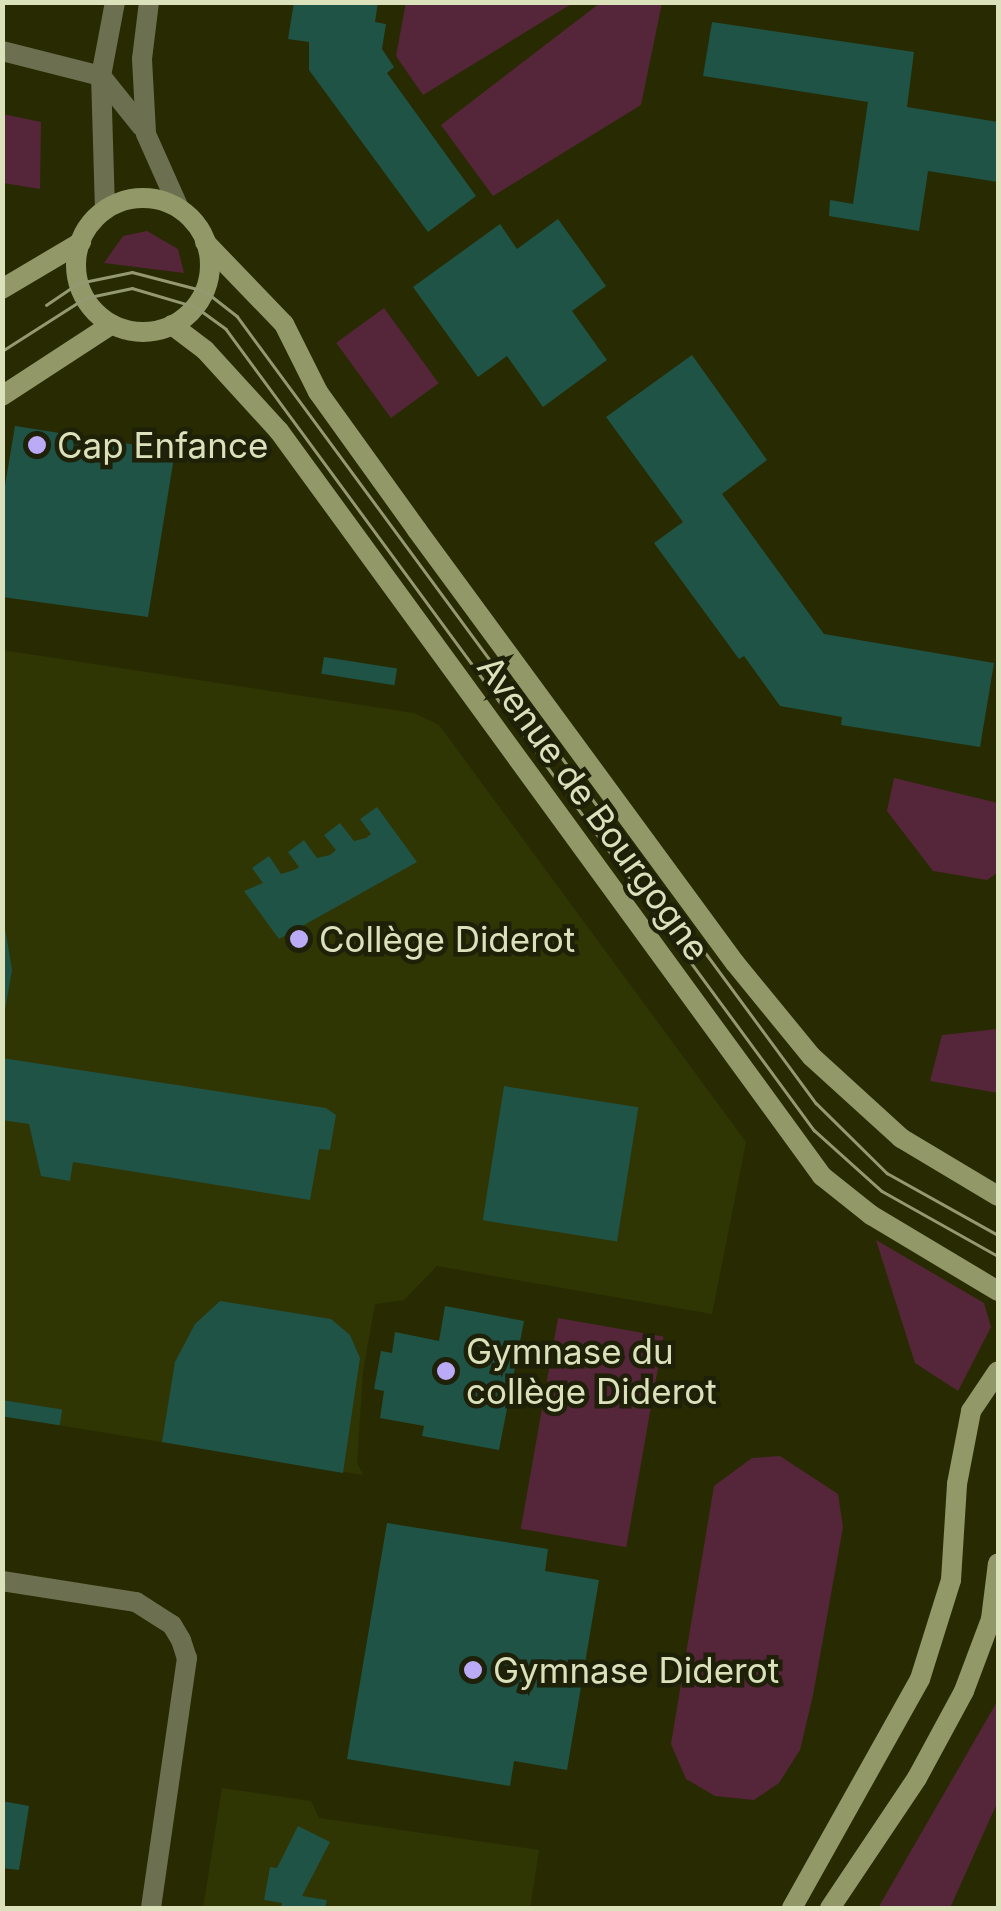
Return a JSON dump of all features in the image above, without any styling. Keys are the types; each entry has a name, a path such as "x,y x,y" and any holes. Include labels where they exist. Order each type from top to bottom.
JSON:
{"street":[{"path":"105,210 101,76 114,2"},
{"path":"146,134 142,59 148,2"},
{"path":"2,51 101,76 132,106 178,208 205,242 205,291 172,326 135,332 112,324 96,313 79,284 81,242"},
{"path":"2,289 81,242 105,210 136,199 178,208"},
{"name":"Avenue de Bourgogne","path":"205,242 284,324 318,392 778,1016 873,1116 998,1196"},
{"path":"2,396 112,324"},
{"name":"Avenue de Bourgogne","path":"172,326 205,350 279,431 822,1176 870,1216 998,1291"},
{"path":"792,1908 920,1680 951,1580 957,1484 971,1412 998,1371"},
{"path":"830,1908 917,1778 964,1691 991,1619 998,1563"},
{"path":"2,1581 136,1602 172,1624 182,1640 187,1658 150,1908"}],"shaded area":[{"path":"406,2 573,3 423,95 396,56"},
{"path":"600,3 662,3 641,105 493,196 441,125"},
{"path":"3,114 41,122 40,189 3,183"},
{"path":"147,231 178,249 184,273 104,263 123,236"},
{"path":"384,308 439,383 391,418 336,343"},
{"name":"Collège Diderot","path":"2,650 414,713 439,725 746,1142 712,1314 437,1266 404,1300 375,1304 363,1372 357,1463 363,1475 3,1416"},
{"path":"894,778 998,803 997,873 987,880 933,871 887,811"},
{"path":"998,1029 998,1093 930,1081 942,1035"},
{"path":"876,1240 984,1303 991,1327 958,1391 915,1363"},
{"path":"558,1318 663,1337 626,1547 521,1529"},
{"path":"780,1456 838,1494 843,1527 813,1695 800,1750 779,1783 754,1800 715,1796 686,1779 671,1744 714,1486 752,1458"},
{"path":"998,1700 998,1801 950,1908 878,1908"},
{"path":"222,1788 311,1801 319,1818 539,1850 530,1908 203,1908"}],"building":[{"path":"294,2 378,2 375,22 386,24 382,49 394,67 387,73 476,196 428,232 309,70 309,42 288,39"},
{"path":"712,22 914,52 907,107 998,122 998,182 928,171 919,231 829,216 830,200 853,204 868,102 703,76"},
{"path":"558,219 606,286 572,311 607,360 543,407 507,356 478,377 413,287 500,224 517,249"},
{"path":"692,355 767,460 722,494 824,634 994,663 980,747 841,725 842,717 780,706 744,656 739,659 654,543 683,522 606,417"},
{"path":"15,426 175,451 148,617 2,597 2,503"},
{"path":"324,657 397,669 394,685 321,674"},
{"path":"377,807 417,862 279,939 244,891 263,883 252,868 269,856 281,874 294,870 299,867 288,852 304,840 317,858 330,855 336,850 324,835 340,823 354,841 366,838 371,834 360,819"},
{"path":"2,922 12,970 3,1021"},
{"path":"2,1058 326,1108 336,1115 330,1150 319,1149 310,1200 73,1162 70,1181 41,1176 29,1124 2,1120"},
{"path":"504,1086 638,1107 617,1242 483,1220"},
{"path":"220,1301 331,1319 350,1335 360,1358 343,1473 162,1442 175,1362 195,1324"},
{"name":"Gymnase du collège Diderot","path":"445,1306 524,1321 499,1450 422,1436 424,1426 380,1418 384,1391 374,1389 381,1351 392,1353 395,1332 439,1341"},
{"path":"2,1400 62,1410 60,1425 2,1416"},
{"name":"Gymnase Diderot","path":"387,1523 548,1549 545,1571 599,1580 567,1770 514,1761 510,1786 347,1759"},
{"path":"2,1801 29,1806 19,1870 2,1868"},
{"path":"298,1826 330,1842 302,1896 327,1900 325,1908 281,1908 282,1903 264,1900 270,1867 277,1868"}],"tram line":[{"path":"46,305 79,283 132,272 205,291 237,316 816,1103 887,1173 998,1235"},
{"path":"2,351 85,298 132,288 196,307 226,329 814,1130 882,1191 998,1256"}],"place":[{"name":"Cap Enfance","path":"37,445"},
{"name":"Collège Diderot","path":"299,939"},
{"name":"Gymnase du collège Diderot","path":"446,1371"},
{"name":"Gymnase Diderot","path":"473,1670"}]}
